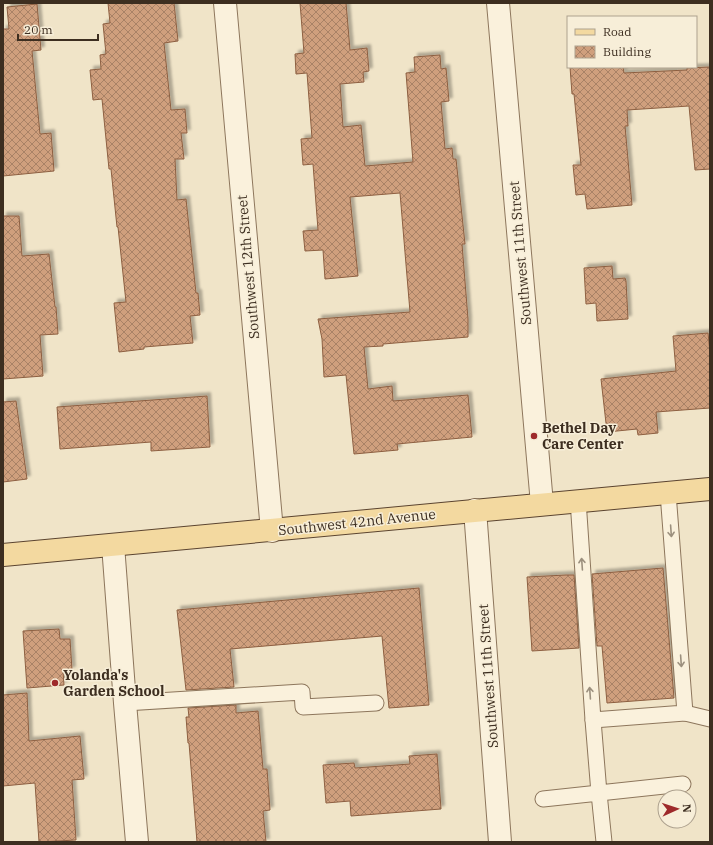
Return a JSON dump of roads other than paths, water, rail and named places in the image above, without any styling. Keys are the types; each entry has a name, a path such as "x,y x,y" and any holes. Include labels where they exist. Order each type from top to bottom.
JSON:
{"main road":[{"name":"Southwest 42nd Avenue","path":"3,555 578,500 710,489"}],"street":[{"name":"Southwest 12th Street","path":"225,3 272,530"},
{"name":"Southwest 11th Street","path":"498,3 542,504"},
{"name":"Southwest 11th Street","path":"475,510 500,842"},
{"path":"113,545 137,842"}],"lane":[{"path":"668,492 685,713"},
{"path":"578,500 593,720 604,842"},
{"path":"125,704 302,692 303,707 376,703"},
{"path":"593,720 685,713 710,719"},
{"path":"543,799 683,784"}],"place":[{"name":"Bethel Day Care Center","path":"534,436"},
{"name":"Yolanda's Garden School","path":"55,683"}]}
